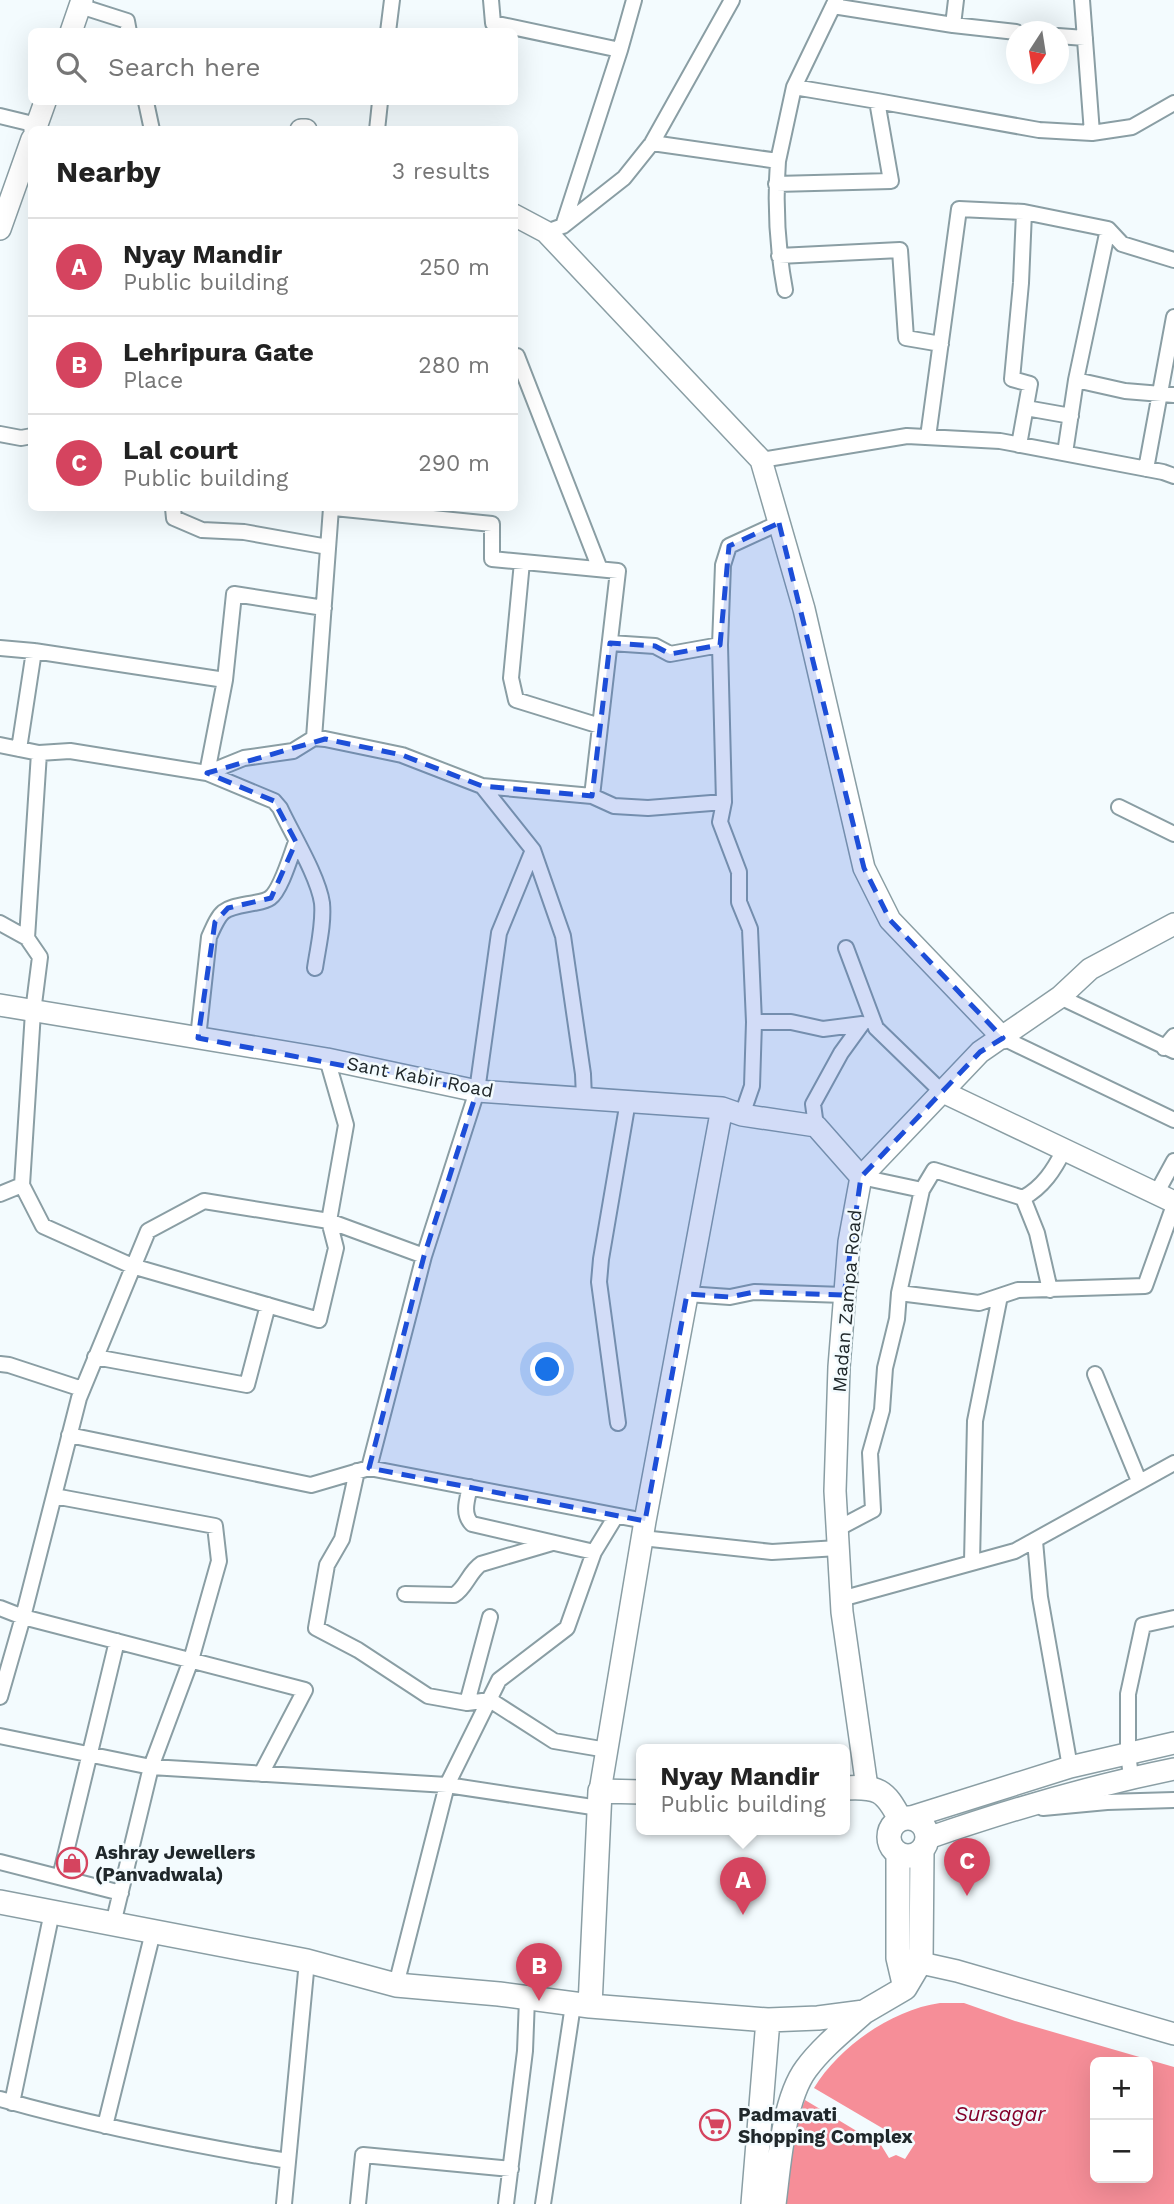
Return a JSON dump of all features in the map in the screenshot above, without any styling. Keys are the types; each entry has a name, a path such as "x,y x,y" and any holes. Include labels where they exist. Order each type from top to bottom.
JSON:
{"main road":[{"path":"856,1787 889,1798 904,1819"},
{"path":"581,2005 600,1799 636,1793"},
{"path":"774,2204 783,2137 797,2082 819,2052 864,2012 905,1988 920,1961 925,1845 922,1823 904,1819 894,1824 889,1838 890,1845 898,1853 908,1857 925,1845"},
{"path":"898,1853 898,1958 905,1988"},
{"path":"0,1902 307,1961 396,1985 499,1994 581,2005 768,2020 818,2018 864,2012"},
{"path":"753,2204 768,2020"}],"street":[{"path":"388,28 392,0"},
{"path":"491,0 492,23 516,28"},
{"path":"554,229 620,50 635,0"},
{"path":"554,229 624,178 652,143 732,0"},
{"path":"953,25 956,0"},
{"path":"1082,0 1093,133"},
{"path":"72,28 81,3 127,22 128,28"},
{"path":"785,290 779,256 776,184 778,161 794,87 834,3 953,25 1006,31"},
{"path":"518,28 620,50"},
{"path":"1069,37 1085,38"},
{"path":"794,87 1039,130 1093,133 1132,127 1174,103"},
{"path":"776,184 891,181 877,101"},
{"path":"36,126 44,105"},
{"path":"147,105 151,126"},
{"path":"377,126 380,105"},
{"path":"0,116 28,128"},
{"path":"652,143 778,161"},
{"path":"0,229 28,148"},
{"path":"12,194 28,176"},
{"path":"928,437 959,209 1024,212 1108,229 1122,244 1174,260"},
{"path":"1019,445 1030,384 1012,379 1024,212"},
{"path":"518,216 554,229 761,460 804,609 864,868 890,920 1003,1038 1174,1120"},
{"path":"1065,453 1076,380 1108,229"},
{"path":"779,256 901,250 906,338 941,344"},
{"path":"1146,469 1167,394 1173,323"},
{"path":"518,359 600,569"},
{"path":"1076,380 1125,391 1167,394"},
{"path":"1026,408 1071,416"},
{"path":"0,434 28,437"},
{"path":"761,460 906,436 1000,441 1174,476"},
{"path":"173,511 174,519 202,530 244,532 328,547"},
{"path":"314,738 333,511"},
{"path":"363,511 492,524 492,559 618,571 592,796"},
{"path":"0,1737 151,1767 447,1785 600,1799 644,1530 687,1294 732,1111 752,1086 754,1023 750,929 739,902 739,872 720,822 724,802 720,645 723,565 729,546 779,523"},
{"path":"522,562 511,678 516,700 600,726"},
{"path":"207,773 225,680 234,594 324,608"},
{"path":"610,643 655,646 670,654 720,645"},
{"path":"0,648 225,680"},
{"path":"19,749 34,651"},
{"path":"207,773 244,758 293,751 314,738 402,755 482,786 592,796 614,806 648,808 724,802"},
{"path":"0,745 39,753 70,751 207,773 274,801 280,808 321,900 322,916 315,968"},
{"path":"27,938 39,753"},
{"path":"482,786 533,850 564,936 584,1098"},
{"path":"1119,807 1174,834"},
{"path":"198,1038 209,937 220,912 271,898 296,842"},
{"path":"533,850 499,933 477,1091 424,1256 342,1539 327,1565 316,1628 358,1650 428,1696 467,1703 489,1700 554,1741 607,1750"},
{"path":"0,923 27,938 40,957 33,1012 22,1185 43,1226 132,1266 319,1320 336,1248 329,1221 346,1125 327,1059"},
{"path":"860,1177 980,1052 1060,997 1090,969 1174,924"},
{"path":"846,948 876,1028 941,1091 1168,1200"},
{"path":"1060,997 1169,1050 1174,1036"},
{"name":"Sant Kabir Road","path":"0,1005 327,1059 477,1091 732,1111 816,1126"},
{"path":"754,1023 791,1022 823,1029 862,1024 841,1053 813,1104 816,1126 860,1177 922,1191"},
{"path":"618,1423 599,1282 628,1101"},
{"path":"69,1435 311,1485 363,1469 616,1516 644,1530 772,1552 838,1539 873,1510 870,1453 882,1410 885,1368 922,1191 934,1170 1023,1198 1038,1190 1064,1150"},
{"path":"899,1293 979,1303 1018,1290 1145,1286 1168,1200 1174,1161"},
{"name":"Madan Zampa Road","path":"856,1787 841,1599 835,1478 844,1295 849,1242 860,1177"},
{"path":"0,1194 22,1185"},
{"path":"1023,1198 1037,1233 1049,1290"},
{"path":"0,1697 82,1389 148,1231 204,1200 329,1221 424,1256"},
{"path":"687,1294 730,1297 754,1292 844,1295"},
{"path":"972,1562 975,1421 1000,1296"},
{"path":"95,1357 247,1385 268,1305"},
{"path":"0,1364 82,1389"},
{"path":"1095,1374 1139,1482"},
{"path":"841,1599 1015,1551 1174,1463"},
{"path":"470,1487 466,1510 468,1520 472,1524 594,1552"},
{"path":"54,1496 215,1526 219,1561 191,1661 151,1767 113,1924"},
{"path":"396,1985 447,1785 499,1680 566,1628 594,1552 616,1516"},
{"path":"1035,1541 1040,1597 1070,1767"},
{"path":"405,1594 454,1595 481,1564 552,1543"},
{"path":"0,1608 23,1617 305,1690 261,1773"},
{"path":"467,1703 489,1617"},
{"path":"1131,1777 1128,1753 1128,1694 1143,1625 1174,1618"},
{"path":"60,1877 117,1641"},
{"path":"904,1819 1070,1767 1174,1743"},
{"path":"925,1845 1010,1810 1131,1777 1174,1769"},
{"path":"1010,1810 1174,1800"},
{"path":"0,1862 121,1893"},
{"path":"52,1912 6,2101 105,2126 288,2161"},
{"path":"105,2126 153,1932"},
{"path":"898,1958 920,1961 1174,2034"},
{"path":"284,2204 307,1961"},
{"path":"506,2204 525,2051 527,1999"},
{"path":"543,2204 581,2005"},
{"path":"358,2204 363,2155 511,2169"}],"highlighted area":[{"path":"779,523 864,868 890,920 1003,1038 980,1052 861,1177 844,1295 754,1292 730,1297 687,1294 645,1521 369,1468 424,1256 477,1091 198,1038 215,922 228,908 271,898 296,842 274,801 207,773 325,739 402,755 482,786 592,796 610,643 655,646 670,654 720,645 729,546"}],"water":[{"name":"Sursagar","path":"940,2003 964,2003 1015,2021 1139,2057 1090,2057 1090,2183 1153,2183 1153,2061 1174,2067 1174,2204 783,2204 787,2151 805,2100 875,2142 878,2140 889,2158 896,2155 905,2159 914,2145 904,2133 894,2135 814,2088 837,2058 852,2045 903,2013"}],"place":[{"name":"Ashray Jewellers (Panvadwala)","path":"72,1863"},
{"name":"Lal court","path":"967,1896"},
{"name":"Nyay Mandir","path":"743,1915"},
{"name":"Lehripura Gate","path":"539,2001"},
{"name":"Padmavati Shopping Complex","path":"715,2125"}]}
